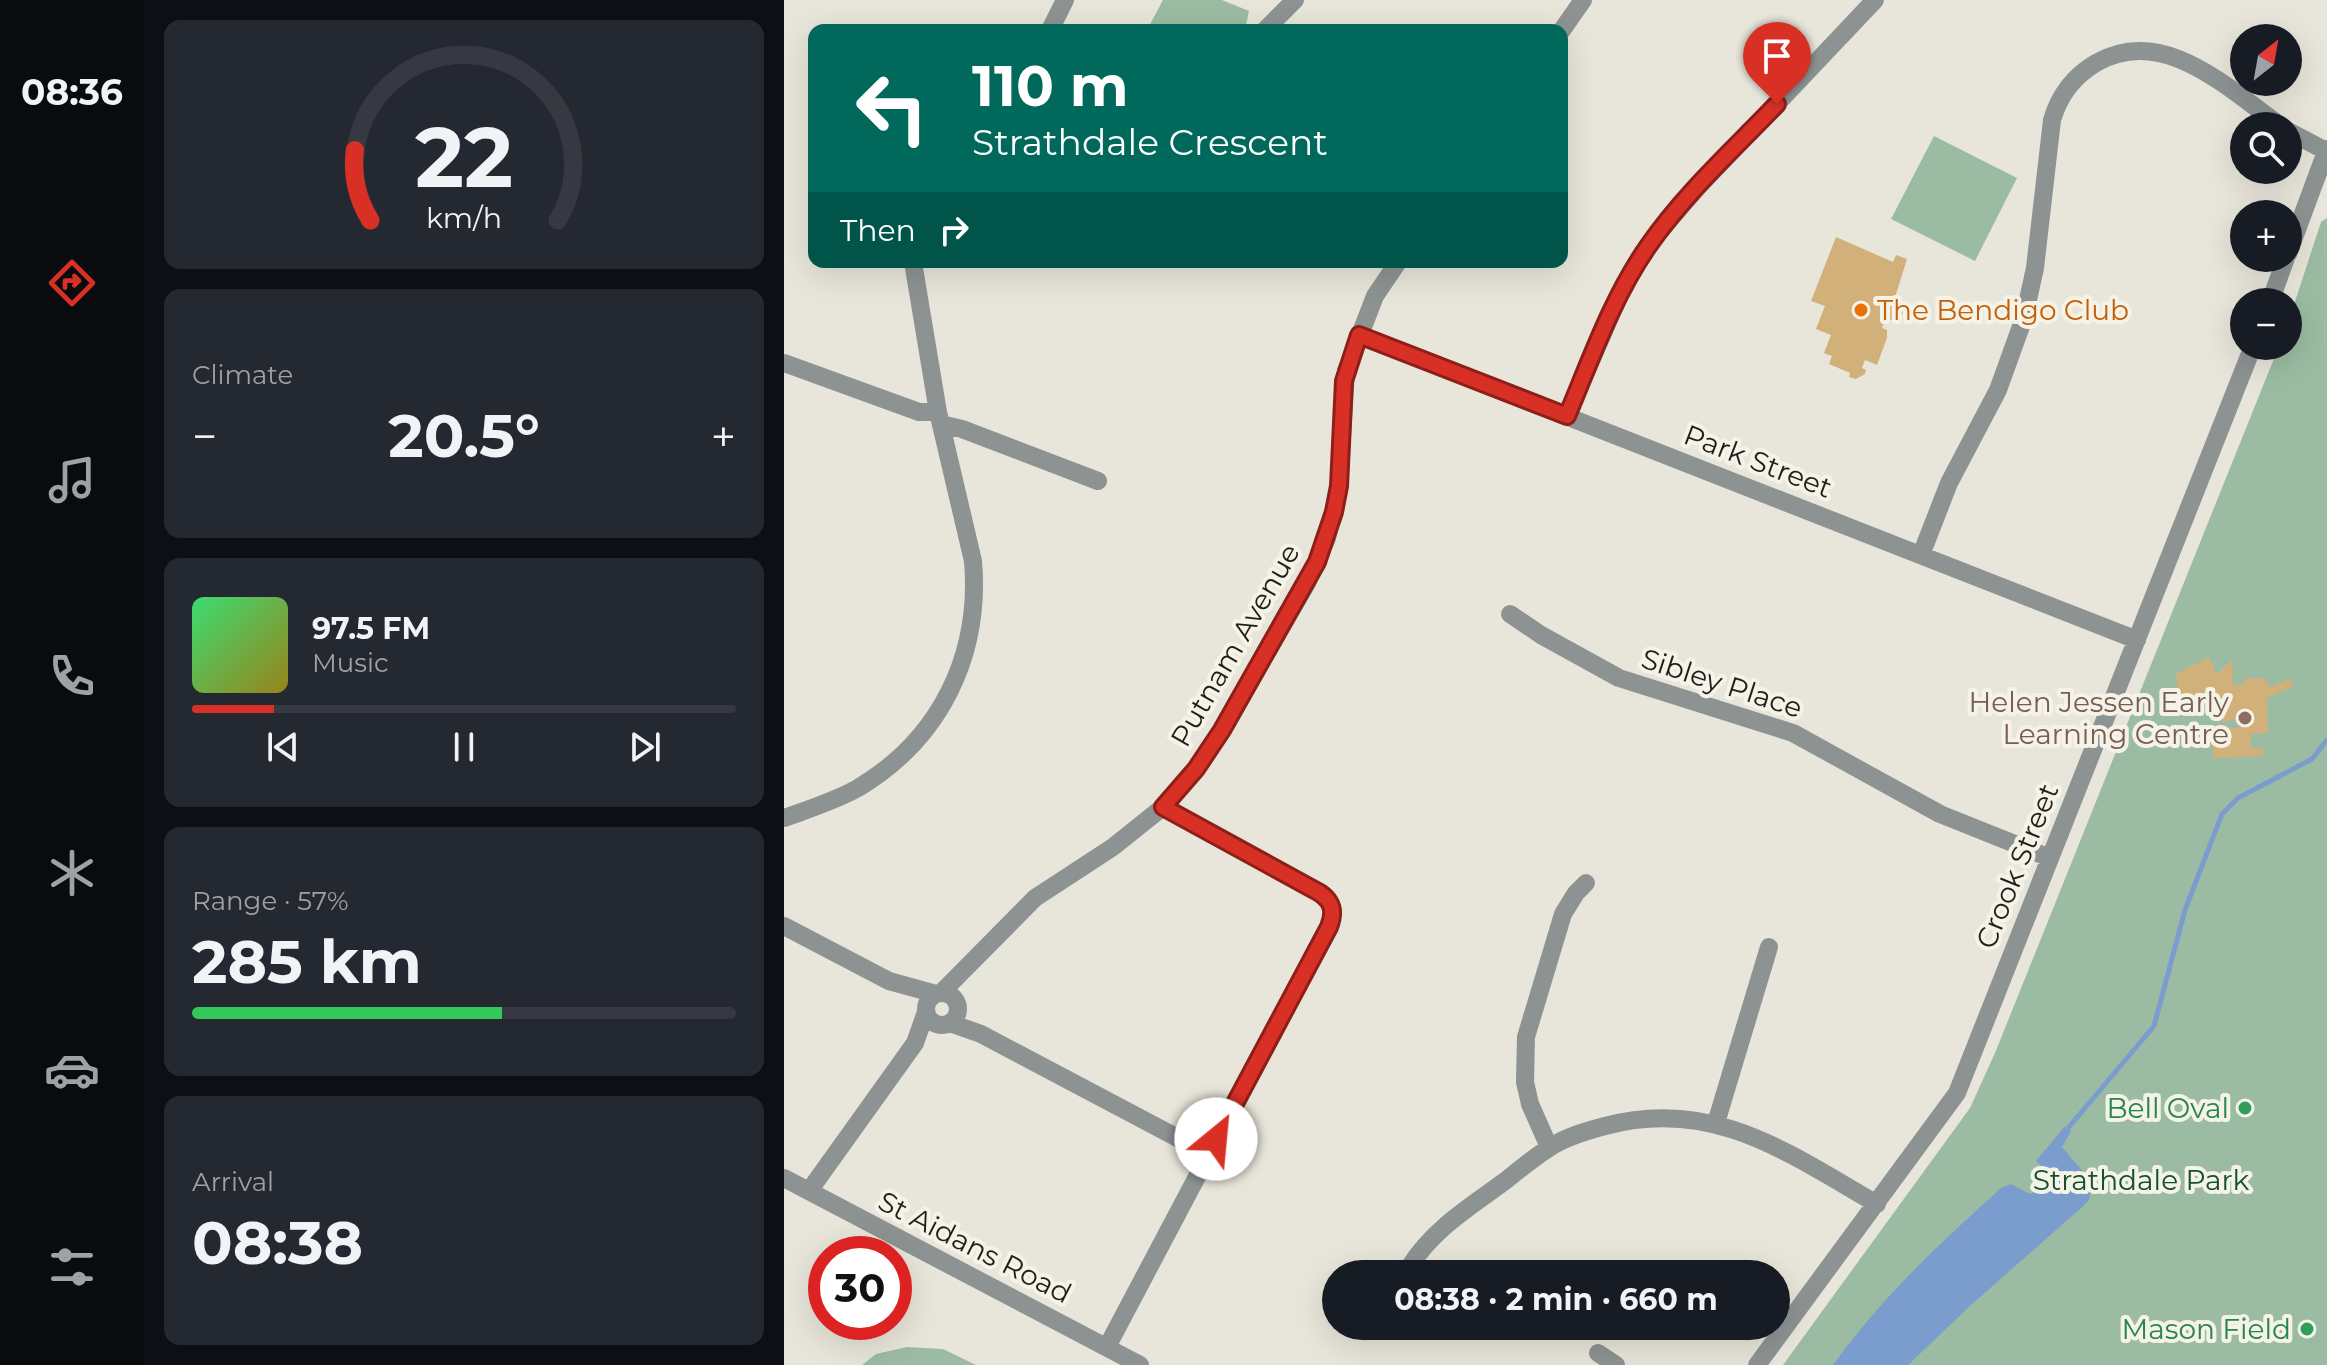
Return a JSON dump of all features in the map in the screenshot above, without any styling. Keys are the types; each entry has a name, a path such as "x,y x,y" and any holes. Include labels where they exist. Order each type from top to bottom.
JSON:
{"street":[{"path":"1053,24 1065,0"},
{"path":"1271,24 1295,0"},
{"path":"1566,24 1583,0"},
{"path":"1567,416 1624,285 1649,244 1689,196 1875,0"},
{"path":"1921,555 1953,475 1998,390 2024,318 2036,258 2052,120 2072,82 2087,69 2115,54 2139,50 2161,52 2200,69 2261,112"},
{"path":"2302,138 2327,150 2302,216"},
{"path":"784,818 839,797 894,762 934,718 958,674 972,629 975,583 969,539 940,418 914,268"},
{"name":"Putnam Avenue","path":"809,1191 915,1043 932,1003 1035,898 1113,847 1163,807 1196,769 1222,730 1317,562 1331,525 1339,486 1344,381 1375,296 1394,268"},
{"name":"Park Street","path":"1359,335 2137,640"},
{"name":"Crook Street","path":"1757,1365 1957,1093 2247,360"},
{"path":"784,363 940,418 1098,481"},
{"name":"Sibley Place","path":"1510,614 1554,643 1619,678 1793,733 1940,814 2050,858"},
{"path":"1107,1347 1329,927 1332,909 1328,899 1320,893 1163,807"},
{"path":"1549,1147 1530,1104 1525,1082 1526,1037 1563,914 1586,883"},
{"path":"784,926 932,1003 954,999 951,1016"},
{"path":"1716,1123 1769,947"},
{"name":"Putnam Avenue","path":"915,1043 951,1016 970,966"},
{"path":"932,1003 930,1020 951,1016 1208,1154"},
{"path":"1415,1260 1436,1232 1549,1147 1592,1130 1641,1119 1692,1119 1716,1123 1767,1143 1877,1204"},
{"name":"St Aidans Road","path":"784,1178 1140,1365"},
{"path":"1598,1353 1616,1365"}],"green space":[{"path":"1163,0 1222,0 1249,11 1246,24 1150,24"},
{"path":"1934,136 2017,178 1975,261 1891,219"},
{"name":"Strathdale Park","path":"2327,218 2327,1365 1783,1365 1970,1108 1995,1053 2273,360 2302,360 2302,288 2299,288 2321,222"},
{"path":"907,1347 943,1349 976,1365 862,1365 876,1354"}],"water":[{"path":"2065,1126 2071,1131 2062,1147 2092,1182 2089,1200 1908,1365 1833,1365 1891,1294 2001,1188 2011,1184 2030,1194 2053,1177 2036,1161"}],"building":[{"name":"The Bendigo Club","path":"1836,237 1893,262 1896,255 1907,259 1892,307 1903,312 1899,323 1886,318 1882,328 1887,330 1887,338 1877,365 1865,360 1862,368 1866,370 1865,374 1856,379 1829,364 1832,356 1824,353 1831,335 1816,329 1825,306 1811,301"},
{"path":"2209,657 2217,674 2232,660 2233,685 2244,685 2243,679 2265,678 2270,688 2290,678 2293,686 2267,698 2268,733 2251,734 2251,748 2263,748 2263,756 2213,758 2213,746 2207,740 2212,738 2212,729 2240,727 2239,720 2236,722 2234,718 2223,723 2213,696 2208,698 2210,702 2186,712 2174,687 2179,685 2175,674"}],"waterway":[{"path":"2069,1127 2154,1026 2185,910 2222,814 2238,798 2312,759 2327,740"}],"place":[{"name":"The Bendigo Club","path":"1861,310"},
{"name":"Helen Jessen Early Learning Centre","path":"2245,718"},
{"name":"Bell Oval","path":"2245,1108"},
{"name":"Mason Field","path":"2307,1329"}],"route":[{"path":"1216,1139 1329,927 1332,909 1328,899 1320,893 1163,807 1196,769 1222,730 1307,583 1327,538 1342,460 1344,381 1359,335 1567,416 1624,285 1649,244 1682,204 1777,104"}]}
